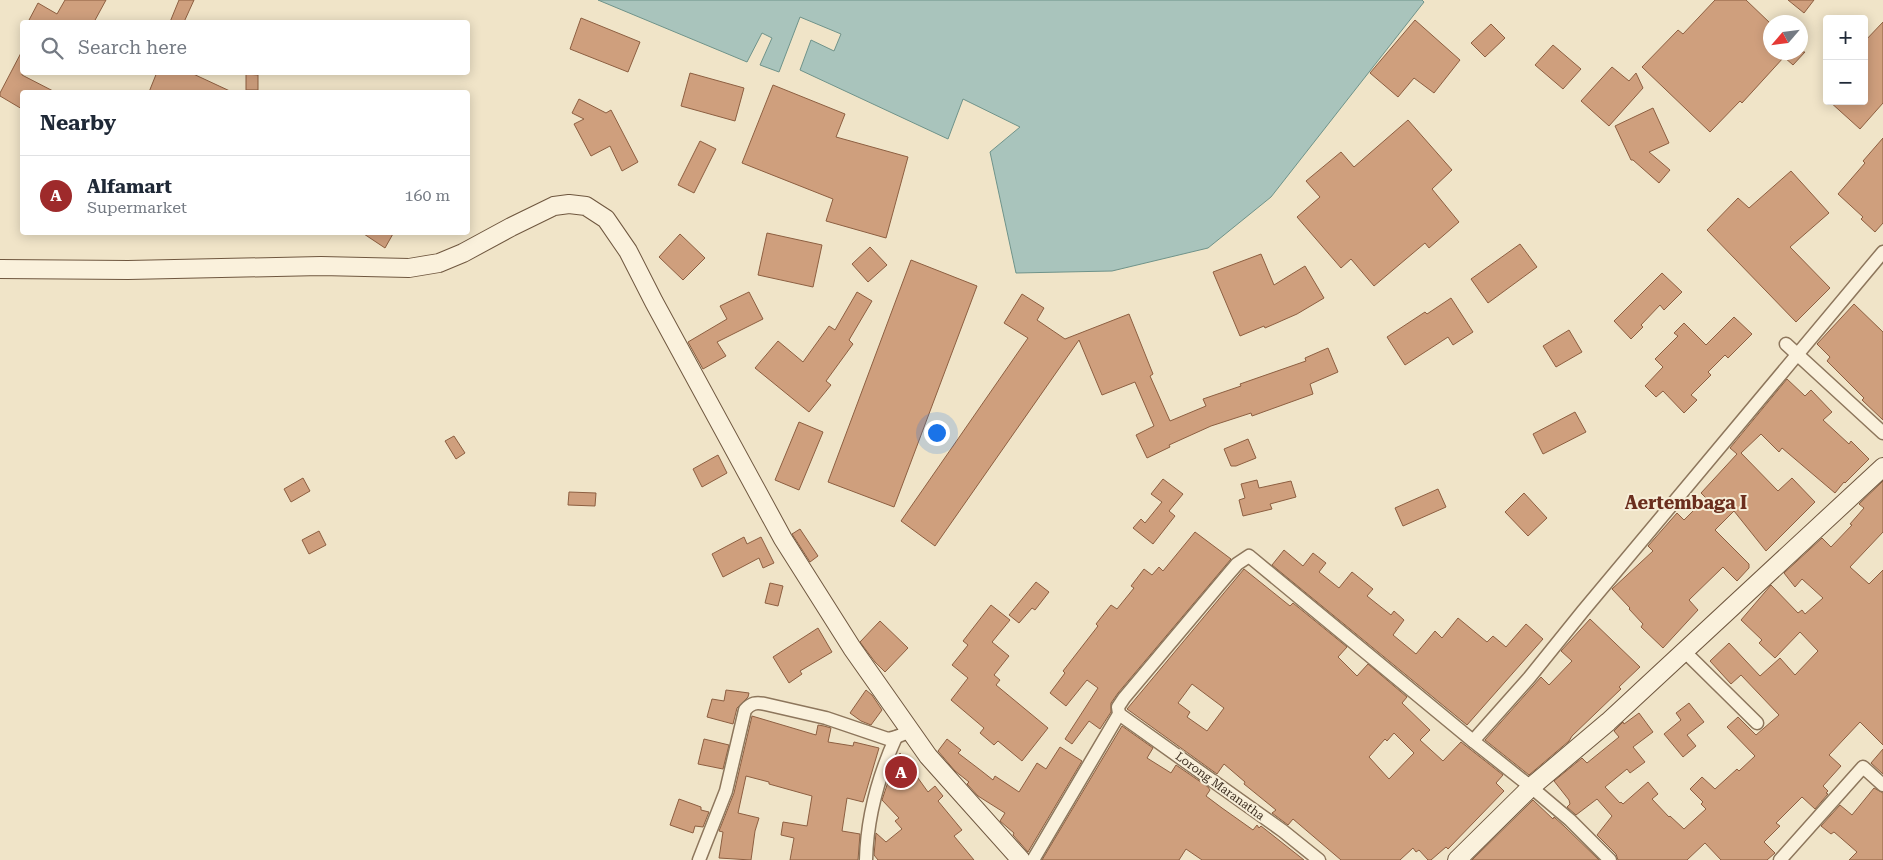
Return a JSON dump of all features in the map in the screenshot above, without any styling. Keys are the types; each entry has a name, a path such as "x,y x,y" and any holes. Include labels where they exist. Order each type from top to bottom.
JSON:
{"street":[{"path":"0,269 128,270 321,266 409,268 439,263 463,253 554,206 569,204 586,206 606,219 628,251 782,539 852,648 903,734 928,756 1021,860"},
{"path":"1472,742 1529,678 1883,252"},
{"path":"1786,344 1883,433"},
{"path":"1457,860 1531,787 1602,727 1883,468"},
{"path":"1032,860 1119,714 1118,707 1237,564 1249,556 1472,742 1531,787 1570,820 1610,860"},
{"path":"1684,652 1757,723"},
{"path":"699,860 726,791 745,710 752,704 757,702 826,718 888,738 903,734"},
{"name":"Lorong Maranatha","path":"1119,714 1319,860"},
{"path":"866,860 866,839 872,800 886,759 903,734"},
{"path":"1784,858 1863,767 1883,785"}],"water":[{"path":"598,0 1422,0 1424,2 1271,197 1208,248 1112,271 1016,273 990,152 1020,127 963,99 948,139 800,70 811,40 834,51 841,34 800,17 779,72 760,65 772,38 762,33 747,62"}],"building":[{"path":"65,0 106,0 95,20 29,20 38,3 57,14"},
{"path":"179,0 194,0 185,20 171,20"},
{"path":"1715,0 1746,0 1763,16 1763,60 1781,60 1742,103 1740,101 1710,132 1642,67 1678,30 1683,34"},
{"path":"1788,0 1814,0 1804,13"},
{"path":"581,18 640,42 628,72 570,49"},
{"path":"1415,20 1460,60 1434,93 1414,78 1398,97 1370,73"},
{"path":"1883,22 1883,103 1860,129 1833,105 1868,105 1868,38"},
{"path":"1491,24 1505,38 1485,57 1471,43"},
{"path":"1553,45 1581,69 1563,89 1535,65"},
{"path":"20,55 20,75 51,90 20,90 20,108 0,96"},
{"path":"1787,60 1798,60 1793,65"},
{"path":"1612,67 1629,81 1636,73 1643,88 1609,126 1581,101"},
{"path":"690,73 744,88 735,121 681,106"},
{"path":"156,75 195,75 228,90 150,90"},
{"path":"246,75 258,75 258,90 246,90"},
{"path":"773,85 845,114 836,137 908,157 886,238 826,221 833,199 742,163"},
{"path":"579,99 606,113 611,110 638,162 622,171 610,146 591,156 574,124 584,119 572,113"},
{"path":"1653,108 1669,143 1649,152 1670,170 1659,183 1631,160 1615,126"},
{"path":"1408,120 1452,170 1432,189 1459,222 1429,248 1425,243 1374,286 1351,259 1341,268 1297,217 1320,197 1306,181 1341,152 1354,167"},
{"path":"1883,138 1883,223 1875,232 1861,219 1863,217 1838,194 1865,163 1863,161"},
{"path":"700,141 716,149 694,193 678,185"},
{"path":"1791,171 1829,213 1790,247 1830,288 1796,322 1707,230 1738,198 1749,208"},
{"path":"767,233 822,245 813,287 758,275"},
{"path":"680,234 705,258 683,280 659,257"},
{"path":"366,235 392,235 385,248"},
{"path":"1520,244 1537,267 1488,303 1471,279"},
{"path":"870,247 887,265 868,282 852,264"},
{"path":"1261,254 1274,285 1305,266 1324,298 1297,314 1265,328 1264,326 1240,336 1213,272"},
{"path":"911,260 977,286 894,507 828,482"},
{"path":"1662,273 1682,292 1664,310 1660,305 1631,339 1614,321"},
{"path":"749,292 763,319 717,342 726,356 703,369 688,342 727,319 720,306"},
{"path":"857,292 872,301 849,340 853,344 826,381 831,385 809,412 755,368 778,341 803,362 829,326 835,330"},
{"path":"1022,294 1044,308 1037,320 1065,339 1129,314 1153,374 1150,376 1170,421 1206,406 1203,399 1306,361 1305,358 1328,348 1338,372 1310,384 1313,394 1252,416 1251,413 1211,426 1169,445 1170,447 1147,458 1136,435 1154,426 1135,382 1102,395 1079,340 935,546 901,521 1028,338 1004,323"},
{"path":"1451,298 1473,332 1453,345 1448,337 1405,365 1387,337 1425,312 1427,314"},
{"path":"1854,304 1883,332 1883,420 1827,361 1830,357 1817,344"},
{"path":"1734,317 1752,334 1728,358 1725,355 1708,372 1711,375 1691,395 1697,400 1684,413 1663,391 1656,397 1645,386 1663,367 1655,359 1678,336 1674,333 1684,323 1706,345"},
{"path":"1569,330 1582,352 1556,367 1543,346"},
{"path":"1787,379 1805,396 1811,390 1832,412 1823,420 1849,444 1851,441 1869,459 1835,493 1782,448 1779,452 1761,434 1741,453 1778,491 1792,478 1815,502 1766,551 1734,511 1715,530 1749,564 1749,568 1737,581 1723,567 1689,600 1698,610 1663,648 1641,627 1643,624 1612,589 1653,551 1648,546 1677,513 1684,520 1706,498 1701,493 1737,454 1730,448"},
{"path":"1575,412 1586,432 1543,454 1533,434"},
{"path":"799,422 823,432 799,490 775,480"},
{"path":"454,436 465,453 456,459 445,441"},
{"path":"1248,439 1256,458 1236,466 1231,466 1224,449"},
{"path":"718,455 727,473 702,487 693,469"},
{"path":"303,478 310,491 291,502 284,489"},
{"path":"1163,479 1183,494 1169,511 1175,516 1153,544 1133,528 1141,519 1145,523 1162,502 1151,494"},
{"path":"1257,480 1259,488 1291,481 1296,497 1270,504 1272,509 1243,516 1239,500 1245,498 1241,484"},
{"path":"1883,481 1883,532 1850,567 1869,584 1883,570 1883,745 1860,722 1829,755 1841,766 1823,786 1828,791 1826,793 1828,794 1815,809 1802,797 1776,823 1780,826 1764,842 1775,853 1767,860 1721,860 1705,843 1687,860 1618,860 1616,854 1597,835 1612,816 1597,799 1576,815 1567,807 1570,804 1569,800 1554,781 1582,758 1587,763 1619,737 1614,731 1623,722 1624,724 1639,713 1653,732 1633,747 1645,762 1630,773 1627,769 1605,787 1623,804 1648,782 1658,794 1652,799 1669,817 1684,829 1706,809 1701,804 1703,802 1690,789 1702,777 1715,789 1755,756 1727,727 1738,717 1756,735 1779,715 1741,675 1731,684 1710,661 1729,643 1760,676 1780,658 1795,675 1818,651 1800,632 1775,658 1759,643 1762,640 1741,620 1771,585 1798,613 1802,610 1805,614 1823,598 1802,579 1795,587 1784,573 1822,538 1831,547 1852,525 1850,524 1864,508 1859,504"},
{"path":"1438,489 1446,507 1403,526 1395,508"},
{"path":"569,492 596,493 595,506 568,505"},
{"path":"1524,493 1547,518 1528,536 1505,512"},
{"path":"800,529 818,556 810,562 792,534"},
{"path":"319,531 326,545 309,554 302,540"},
{"path":"1195,532 1231,559 1118,693 1111,703 1111,712 1100,729 1089,721 1072,744 1065,739 1098,688 1087,680 1066,706 1050,693 1065,673 1063,671 1098,626 1096,624 1111,605 1117,609 1134,588 1131,586 1144,569 1152,575 1159,567 1163,571"},
{"path":"744,537 747,544 761,537 774,563 763,568 759,558 723,577 712,554"},
{"path":"1284,550 1303,566 1313,553 1326,563 1319,572 1339,588 1352,572 1373,589 1367,596 1391,615 1394,611 1404,620 1393,635 1416,654 1435,631 1442,638 1458,618 1487,642 1493,636 1506,647 1526,624 1543,639 1467,725 1272,565"},
{"path":"1244,569 1290,606 1293,603 1347,647 1338,657 1357,676 1368,664 1407,697 1402,703 1430,730 1420,740 1443,761 1461,742 1503,775 1496,783 1504,791 1448,849 1446,847 1431,860 1428,860 1419,850 1416,852 1413,848 1400,860 1341,860 1293,819 1288,825 1272,813 1276,810 1244,784 1245,782 1224,764 1217,774 1127,709","holes":["1192,684 1224,708 1207,731 1187,717 1190,712 1178,703","1394,733 1414,753 1389,779 1369,757 1385,739 1387,741"]},
{"path":"1036,582 1049,592 1035,610 1032,608 1019,623 1009,615"},
{"path":"770,583 783,586 778,606 765,603"},
{"path":"991,605 1010,620 992,642 1009,656 994,675 1000,680 996,685 1048,728 1022,761 998,741 994,745 980,733 984,728 951,700 968,678 952,665 968,645 963,641"},
{"path":"1590,619 1640,667 1619,687 1621,689 1569,741 1529,775 1485,740 1541,677 1549,685 1572,661 1561,651"},
{"path":"880,621 908,648 885,672 860,642"},
{"path":"818,628 832,652 800,671 802,674 789,683 773,657"},
{"path":"726,690 749,693 748,697 737,708 733,724 707,717 712,699 724,701"},
{"path":"866,690 872,695 882,710 871,725 850,713"},
{"path":"1689,703 1704,722 1687,735 1696,746 1683,757 1664,734 1681,720 1676,713"},
{"path":"752,716 816,735 818,725 824,726 831,728 828,742 853,746 854,742 879,748 863,802 847,798 842,831 860,834 858,860 790,860 794,838 781,835 783,822 807,826 812,796 746,776 738,813 759,818 751,860 719,858 723,832 719,831 734,793"},
{"path":"1122,726 1153,748 1147,758 1171,773 1176,765 1208,787 1210,790 1206,796 1222,808 1253,830 1257,825 1259,828 1261,826 1304,860 1202,860 1186,849 1179,860 1042,860"},
{"path":"704,739 729,745 723,769 698,764"},
{"path":"947,739 961,750 958,753 993,780 995,776 1019,792 1037,763 1046,769 1060,747 1082,761 1028,852 1013,835 1014,833 1000,821 1005,813 978,796 967,784 969,782 955,771 938,751"},
{"path":"1883,749 1883,774 1871,763"},
{"path":"900,753 928,792 935,786 943,796 938,801 962,830 954,836 974,860 878,860 874,855 876,833 886,842 902,829 895,821 899,818 882,800"},
{"path":"1874,788 1883,793 1883,860 1849,860 1857,852 1834,832 1831,834 1821,826 1840,805 1852,815"},
{"path":"679,799 709,812 703,827 695,826 693,833 670,825"},
{"path":"1533,800 1553,819 1554,817 1564,826 1599,860 1472,860"}],"place":[{"name":"Alfamart","path":"901,772"}],"district":[{"name":"Aertembaga I","path":"1686,502"}]}
